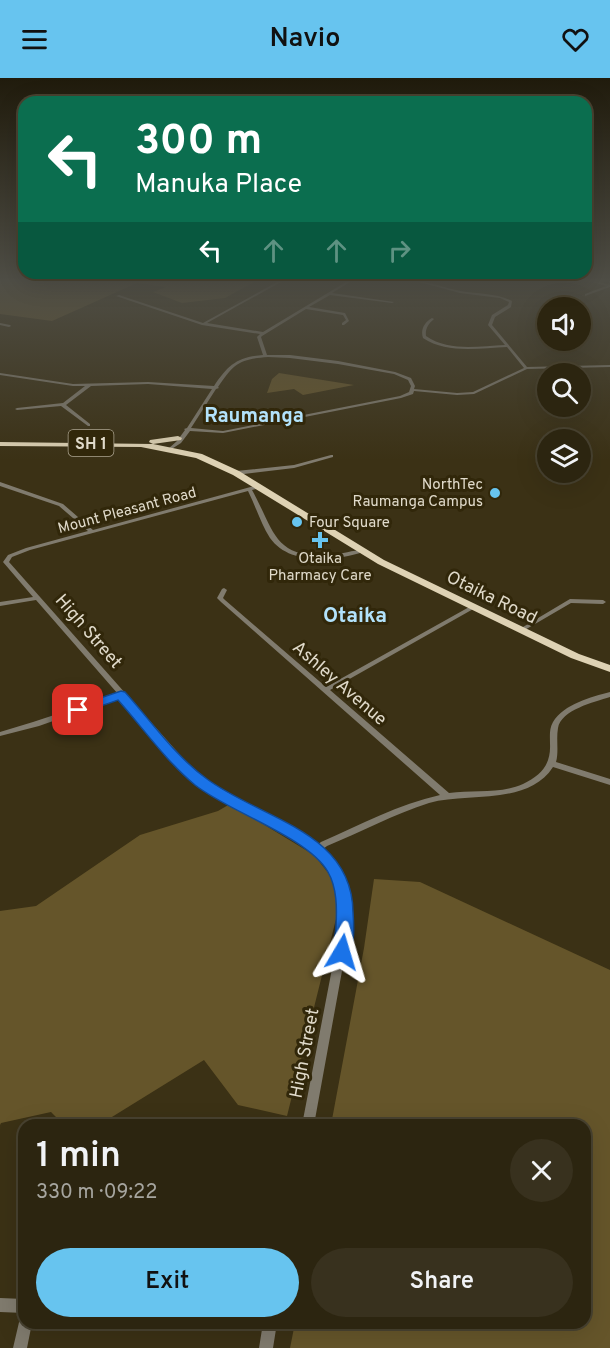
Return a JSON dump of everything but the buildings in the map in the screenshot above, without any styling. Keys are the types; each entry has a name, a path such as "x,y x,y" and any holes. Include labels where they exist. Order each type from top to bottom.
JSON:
{"highway":[{"path":"134,443 182,434 199,452"},
{"name":"Otaika Road","path":"0,443 134,443 199,452 219,461 253,488 361,551 521,630 610,669"},
{"name":"Otaika Road","path":"0,443 172,447 199,456 236,473"}],"street":[{"path":"260,341 265,356"},
{"path":"430,341 462,347 507,345"},
{"path":"504,341 526,368"},
{"path":"172,447 236,363 251,357 285,356 395,373 410,379 414,390"},
{"path":"182,434 224,432 401,397 414,390 474,393 526,368 610,366"},
{"path":"0,374 49,382 89,385 156,384 217,388"},
{"path":"17,408 64,404 89,385"},
{"path":"64,404 63,407 88,425"},
{"path":"236,473 294,466 331,456"},
{"path":"0,484 61,505 92,532"},
{"path":"253,488 273,537 280,546 301,554 328,558 340,558 361,551"},
{"name":"Mount Pleasant Road","path":"6,562 10,556 19,552 253,488"},
{"name":"High Street","path":"6,562 184,768 202,783 316,849 325,856 337,873 345,895 346,908 342,952 309,1119"},
{"name":"Ashley Avenue","path":"224,590 220,597 223,601 447,796"},
{"path":"0,604 36,598"},
{"path":"521,630 570,601 603,602"},
{"path":"325,690 473,607"},
{"path":"316,849 409,808 447,796 498,793 516,789 536,780 552,764 555,753 554,729 559,719 566,712 610,694"},
{"path":"0,734 121,695"},
{"path":"552,764 610,782"},
{"path":"0,1305 18,1306"},
{"path":"20,1348 24,1329"},
{"path":"266,1348 269,1329"}],"shaded area":[{"path":"279,373 354,385 303,395 294,389 267,393 272,379"},
{"path":"230,804 314,855 337,884 338,911 287,1116 238,1105 204,1060 109,1119 58,1119 51,1112 0,1125 0,911 36,906 140,835 218,811"},
{"path":"374,879 420,882 610,970 610,1348 290,1348 294,1329 591,1329 591,1119 332,1119 364,948"}],"place":[{"name":"NorthTec Raumanga Campus","path":"495,493"},
{"name":"Four Square","path":"297,522"},
{"name":"Otaika Pharmacy Care","path":"320,540"}],"district":[{"name":"Raumanga","path":"254,415"},
{"name":"Otaika","path":"355,615"}],"route":[{"path":"78,710 121,695 193,776 223,796 304,841 325,856 332,863 345,895 342,952"}]}
